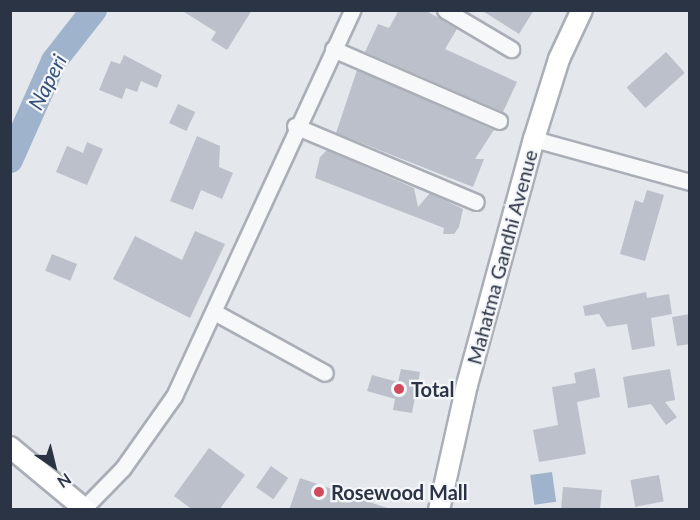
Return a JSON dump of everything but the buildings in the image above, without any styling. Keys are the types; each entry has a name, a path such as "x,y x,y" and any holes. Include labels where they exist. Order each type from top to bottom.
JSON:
{"main road":[{"name":"Mahatma Gandhi Avenue","path":"439,510 462,406 534,139 559,59 582,10"},
{"path":"10,447 85,509"}],"street":[{"path":"85,509 148,434 174,396 216,313 295,126 352,10"},
{"path":"445,10 511,50"},
{"path":"333,49 499,121"},
{"path":"295,126 476,202"},
{"path":"534,139 690,182"},
{"path":"216,313 325,373"}],"water":[{"path":"552,472 556,502 534,505 530,475"}],"waterway":[{"name":"Naperi","path":"10,160 54,61 94,10"}],"place":[{"name":"Total","path":"399,389"},
{"name":"Rosewood Mall","path":"319,492"}]}
